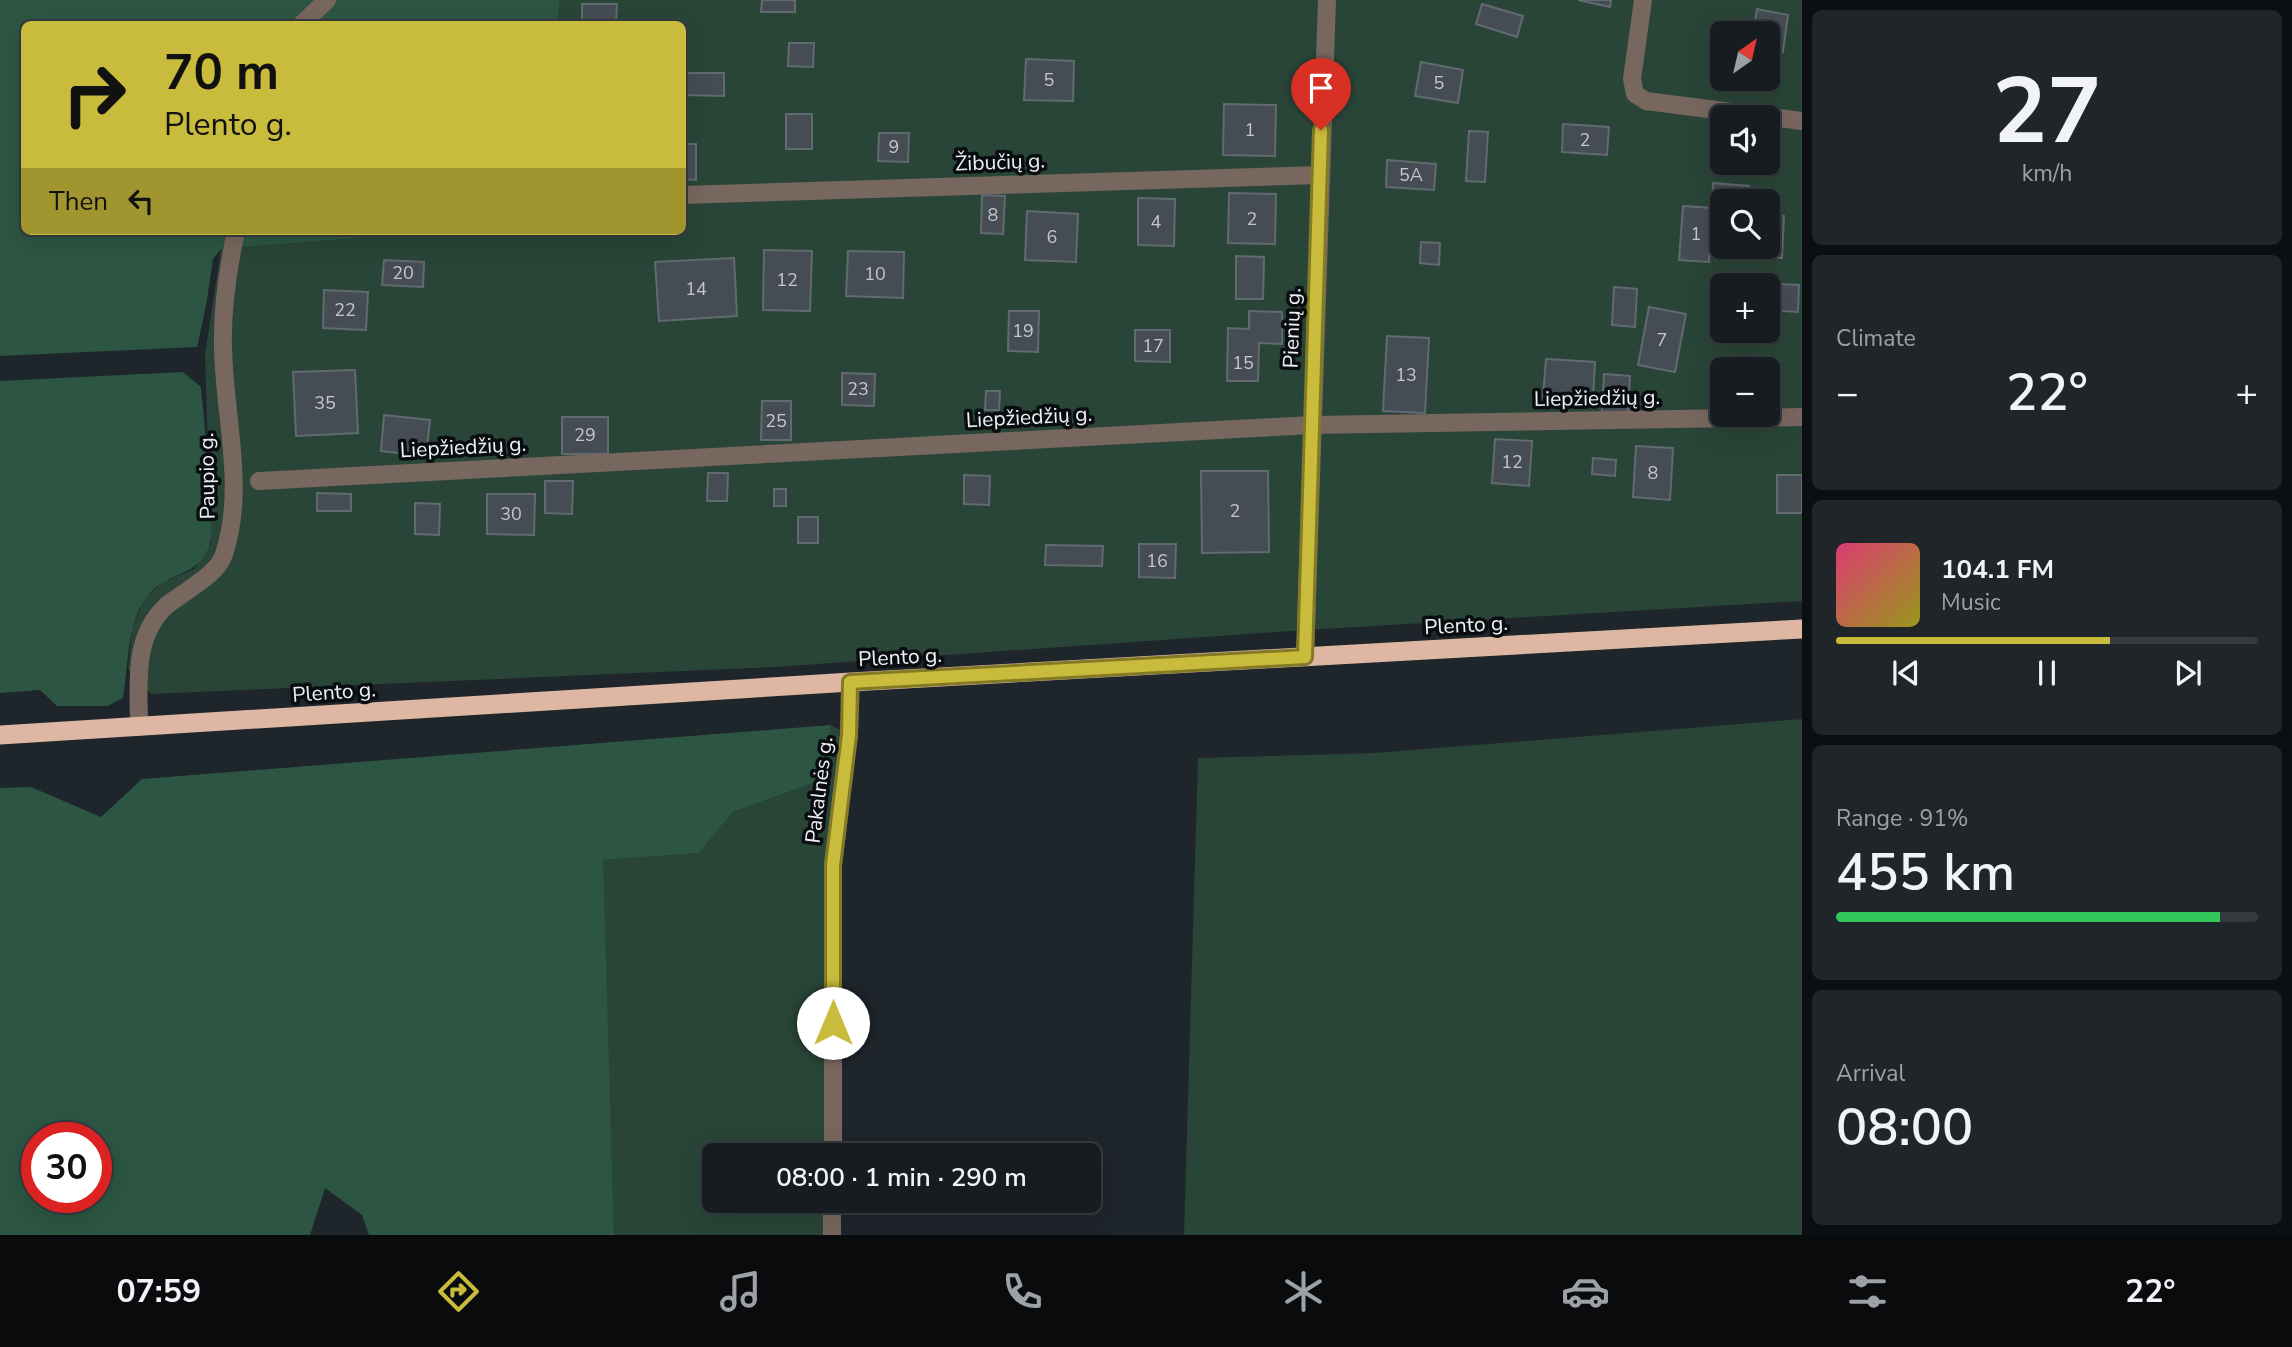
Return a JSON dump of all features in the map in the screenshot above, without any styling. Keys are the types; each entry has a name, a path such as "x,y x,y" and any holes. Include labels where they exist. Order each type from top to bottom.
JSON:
{"highway":[{"name":"Plento g.","path":"0,735 850,682 1802,629"}],"street":[{"path":"305,21 327,0"},
{"path":"1643,0 1632,79 1635,94 1646,100 1802,121"},
{"name":"Pienių g.","path":"1305,657 1328,1"},
{"name":"Žibučių g.","path":"686,195 1320,175"},
{"name":"Paupio g.","path":"139,727 140,651 150,627 165,607 209,576 223,557 231,526 233,483 223,346 229,264 235,235"},
{"name":"Liepžiedžių g.","path":"260,481 1312,425 1802,417"},
{"name":"Pakalnės g.","path":"832,1143 833,865 849,735 850,682"},
{"path":"832,1213 832,1235"}],"green space":[{"path":"0,0 560,0 557,21 21,21 21,235 396,235 221,249 213,259 197,347 0,356"},
{"path":"560,0 1802,0 1802,601 1305,630 774,667 151,694 128,669 132,629 144,599 163,582 194,569 211,544 205,355 221,249 396,235 686,235 686,21 557,21"},
{"path":"183,372 201,387 211,537 209,547 200,562 164,582 151,592 142,604 132,634 123,698 107,706 57,706 40,690 0,693 0,381"},
{"path":"1802,719 1802,1235 1184,1235 1198,758 1375,753"},
{"path":"831,725 849,735 833,865 836,1143 702,1143 702,1213 836,1213 836,1235 614,1235 602,860 699,853 733,812 819,781"},
{"path":"831,725 819,781 733,812 699,853 603,860 614,1235 369,1235 362,1215 325,1188 310,1235 0,1235 0,788 31,787 101,817 142,779"}],"building":[{"path":"762,0 795,0 795,12 761,12"},
{"path":"1578,0 1611,0 1610,7"},
{"path":"582,4 617,4 616,21 582,21"},
{"path":"1482,4 1523,16 1517,37 1476,24"},
{"path":"1757,9 1788,15 1783,52 1780,52 1780,21 1755,21"},
{"path":"789,43 814,43 813,67 788,66"},
{"path":"1026,59 1074,61 1073,101 1024,100"},
{"path":"1421,62 1463,70 1458,103 1415,96"},
{"path":"686,73 724,73 724,96 686,95"},
{"path":"1224,104 1276,105 1275,156 1223,155"},
{"path":"786,114 812,114 812,149 786,149"},
{"path":"1563,124 1609,127 1607,155 1562,152"},
{"path":"1469,131 1488,132 1485,182 1466,181"},
{"path":"879,133 909,133 908,162 878,161"},
{"path":"686,144 696,144 696,180 686,179"},
{"path":"1387,160 1436,164 1434,190 1386,187"},
{"path":"1713,183 1749,186 1749,189 1713,189"},
{"path":"1229,193 1276,194 1275,244 1228,243"},
{"path":"982,195 1005,196 1003,234 981,233"},
{"path":"1138,198 1175,199 1174,246 1138,245"},
{"path":"1683,206 1710,208 1709,262 1679,260"},
{"path":"1027,211 1078,214 1076,262 1025,260"},
{"path":"1780,216 1784,216 1780,258"},
{"path":"1421,242 1440,243 1439,265 1420,263"},
{"path":"764,250 812,251 810,311 763,310"},
{"path":"848,251 904,252 903,298 846,296"},
{"path":"1236,256 1264,257 1263,299 1236,299"},
{"path":"734,258 737,316 659,321 655,262"},
{"path":"384,260 424,262 423,287 382,285"},
{"path":"1780,284 1799,285 1798,312 1780,311"},
{"path":"1614,287 1637,289 1635,327 1612,325"},
{"path":"324,290 368,292 366,330 323,328"},
{"path":"1649,307 1686,314 1675,372 1638,365"},
{"path":"1009,311 1039,311 1038,352 1008,351"},
{"path":"1249,311 1282,312 1282,344 1259,343 1258,381 1227,381 1228,328 1249,329"},
{"path":"1135,330 1170,330 1170,362 1135,361"},
{"path":"1387,336 1429,338 1425,413 1383,411"},
{"path":"1546,359 1595,362 1593,399 1543,396"},
{"path":"355,370 358,433 296,436 293,372"},
{"path":"842,373 875,374 874,406 842,405"},
{"path":"1604,374 1630,376 1628,414 1602,412"},
{"path":"986,391 1000,391 999,410 985,410"},
{"path":"762,401 791,401 791,440 761,440"},
{"path":"384,415 430,420 426,456 381,451"},
{"path":"562,417 608,417 608,454 562,454"},
{"path":"1495,439 1532,441 1529,486 1492,483"},
{"path":"1636,446 1673,448 1670,500 1633,497"},
{"path":"1593,458 1616,460 1615,476 1592,474"},
{"path":"1201,471 1268,471 1269,552 1202,553"},
{"path":"708,473 728,473 727,501 707,501"},
{"path":"964,475 990,476 989,505 964,504"},
{"path":"1777,475 1802,475 1802,513 1777,513"},
{"path":"545,481 573,481 572,514 545,513"},
{"path":"774,489 786,489 786,506 774,506"},
{"path":"317,493 351,494 351,511 317,511"},
{"path":"487,494 535,494 534,535 487,534"},
{"path":"415,503 440,504 439,535 415,534"},
{"path":"798,517 818,517 818,543 798,543"},
{"path":"1139,544 1176,544 1175,578 1139,577"},
{"path":"1046,545 1103,546 1102,566 1045,565"}],"route":[{"path":"833,1023 833,865 849,735 850,682 1305,657 1321,130"}]}
